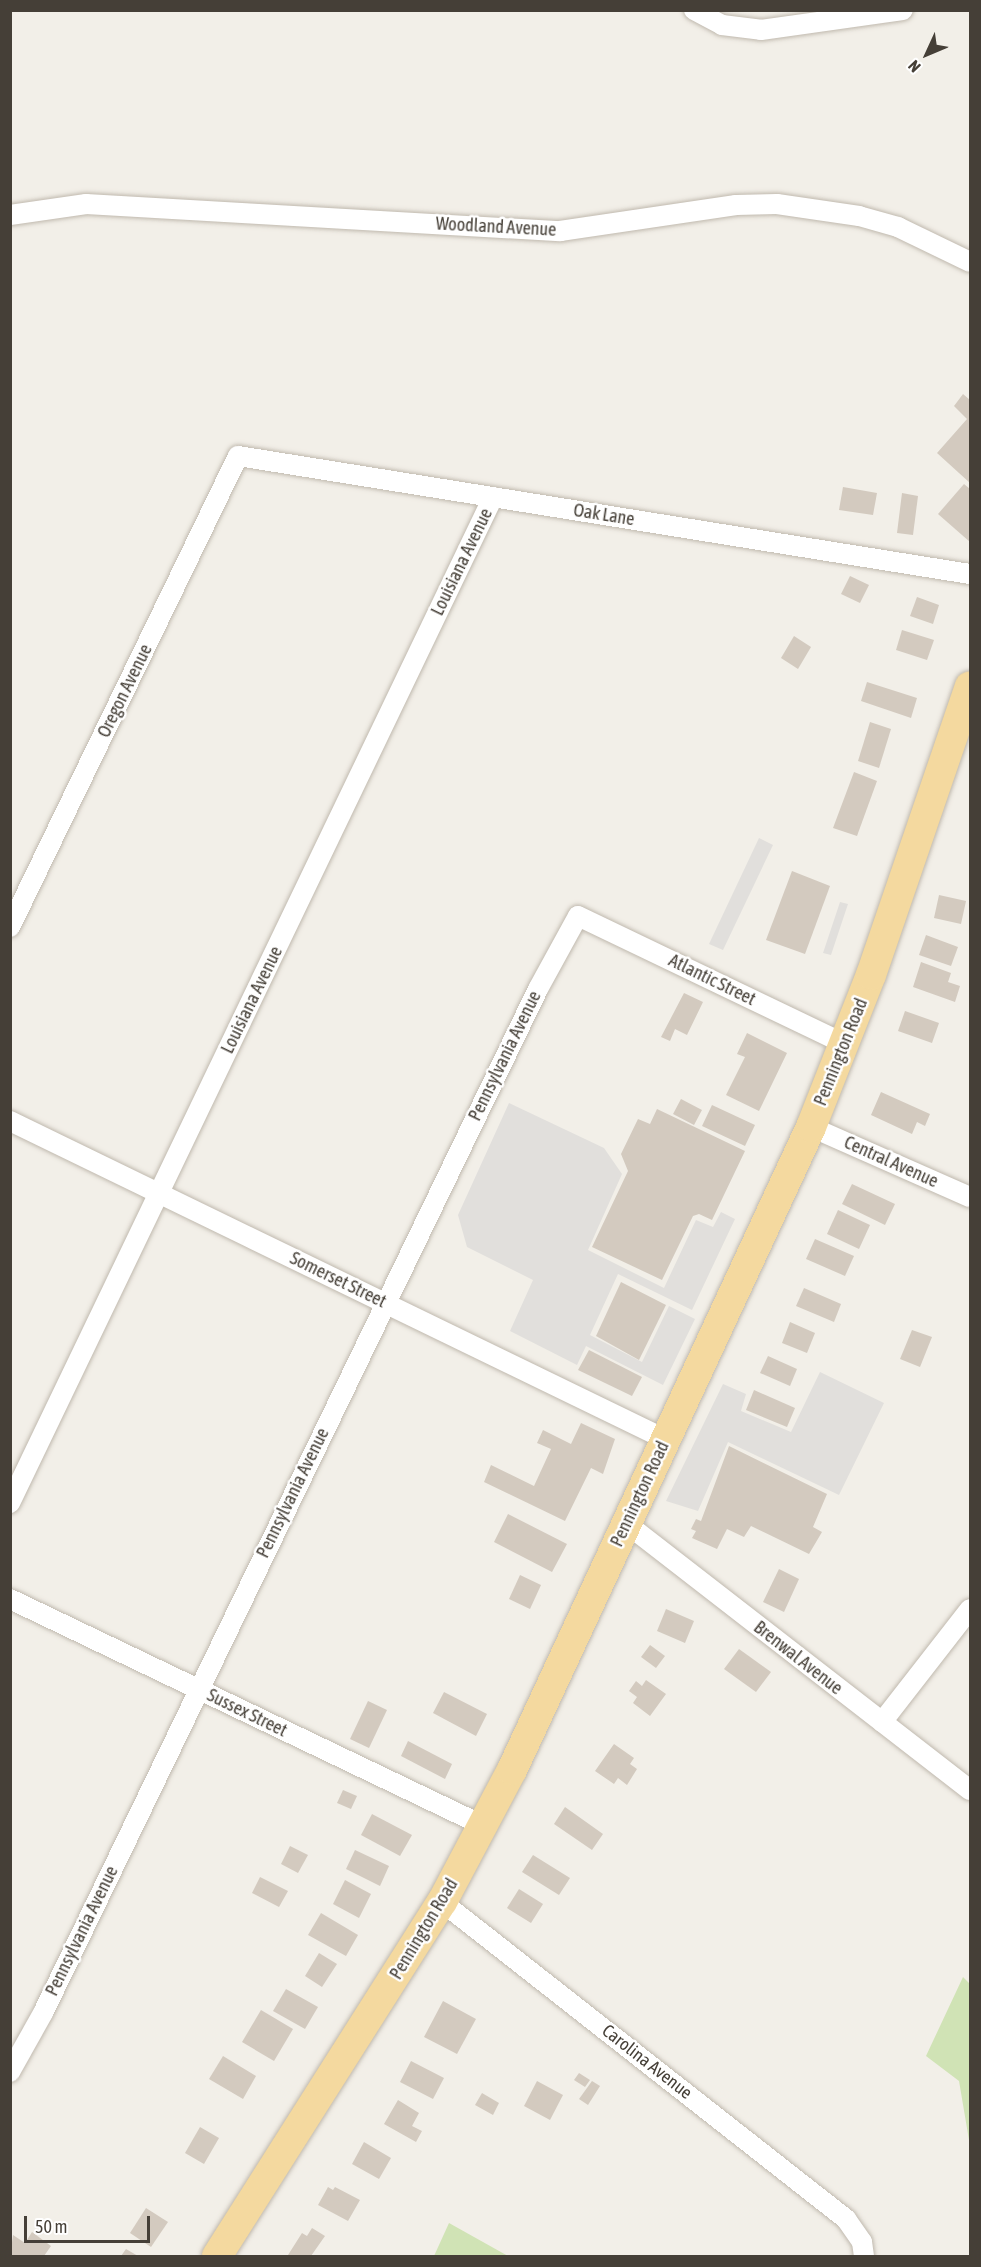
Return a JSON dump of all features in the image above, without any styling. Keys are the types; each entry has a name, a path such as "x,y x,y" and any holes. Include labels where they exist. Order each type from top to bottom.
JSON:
{"main road":[{"name":"Pennington Road","path":"217,2256 442,1902 484,1826 811,1127 845,1044 970,686"}],"street":[{"path":"696,11 722,25 761,30 894,11"},
{"name":"Woodland Avenue","path":"10,215 86,204 560,231 736,205 777,204 818,208 879,221 936,243 970,262"},
{"name":"Oak Lane","path":"238,456 970,574"},
{"name":"Oregon Avenue","path":"10,927 238,456"},
{"name":"Louisiana Avenue","path":"10,1503 493,497"},
{"name":"Atlantic Street","path":"578,916 845,1044"},
{"name":"Pennsylvania Avenue","path":"10,2072 199,1690 538,988 578,916"},
{"name":"Somerset Street","path":"10,1121 665,1439"},
{"name":"Central Avenue","path":"811,1127 970,1197"},
{"name":"Brenwal Avenue","path":"627,1524 970,1790"},
{"name":"Sussex Street","path":"10,1599 484,1826"},
{"path":"882,1722 970,1609"},
{"name":"Carolina Avenue","path":"442,1902 851,2224 862,2242 864,2256"}],"green space":[{"path":"963,1977 970,1984 970,2146 959,2081 926,2056"},
{"path":"449,2223 508,2256 434,2256"}],"shaded area":[{"path":"759,838 773,845 723,950 709,944"},
{"path":"840,902 848,904 831,955 823,953"},
{"path":"509,1103 604,1148 622,1174 588,1250 664,1288 696,1220 713,1227 721,1212 735,1219 692,1310 618,1274 590,1335 642,1362 669,1306 695,1319 663,1385 586,1346 577,1365 510,1331 533,1280 467,1247 458,1215"},
{"path":"820,1372 884,1403 839,1495 728,1442 698,1511 666,1501 723,1384 746,1394 741,1411 791,1432"}],"building":[{"path":"963,394 970,400 970,483 937,453 967,419 954,406"},
{"path":"964,484 970,489 970,542 938,514"},
{"path":"843,487 877,493 873,515 839,510"},
{"path":"902,493 918,496 913,535 897,533"},
{"path":"850,576 869,585 860,603 841,594"},
{"path":"917,597 939,605 933,624 910,616"},
{"path":"902,630 934,640 927,660 896,650"},
{"path":"794,636 811,647 798,669 781,658"},
{"path":"867,682 917,698 911,718 861,701"},
{"path":"870,722 891,729 879,768 858,761"},
{"path":"854,772 877,781 857,836 833,828"},
{"path":"792,871 830,886 805,954 766,940"},
{"path":"939,895 966,901 961,924 934,918"},
{"path":"926,935 958,947 951,966 919,955"},
{"path":"921,962 951,973 948,982 960,986 955,1002 913,987"},
{"path":"684,993 703,1002 687,1035 675,1029 670,1041 661,1037"},
{"path":"905,1011 939,1023 932,1043 898,1031"},
{"path":"747,1033 787,1053 759,1111 726,1095 745,1057 737,1054"},
{"path":"881,1092 930,1114 925,1126 917,1122 912,1134 871,1115"},
{"path":"681,1099 702,1110 694,1125 673,1114"},
{"path":"712,1105 755,1125 745,1146 702,1126"},
{"path":"657,1109 745,1151 712,1220 699,1214 693,1216 662,1280 592,1247 628,1171 621,1154 638,1119 650,1124"},
{"path":"852,1184 895,1204 885,1225 842,1204"},
{"path":"838,1210 870,1225 859,1249 827,1234"},
{"path":"815,1239 854,1256 845,1276 806,1259"},
{"path":"621,1282 666,1305 639,1360 596,1336"},
{"path":"804,1288 841,1304 834,1322 796,1306"},
{"path":"790,1322 815,1333 807,1353 782,1343"},
{"path":"912,1330 932,1337 920,1367 900,1359"},
{"path":"589,1350 642,1377 632,1396 578,1370"},
{"path":"768,1356 797,1369 790,1386 760,1373"},
{"path":"754,1390 795,1408 787,1427 746,1410"},
{"path":"581,1423 615,1439 603,1474 591,1468 565,1521 484,1482 491,1465 534,1486 551,1449 537,1443 543,1430 571,1444"},
{"path":"729,1446 827,1494 813,1527 822,1532 809,1554 751,1526 744,1537 727,1529 717,1549 692,1538 696,1531 691,1529 696,1519 701,1521"},
{"path":"508,1514 567,1544 552,1572 494,1542"},
{"path":"779,1569 799,1579 784,1612 763,1602"},
{"path":"520,1575 541,1585 530,1609 509,1599"},
{"path":"666,1609 694,1621 685,1643 657,1631"},
{"path":"650,1645 665,1656 656,1668 641,1657"},
{"path":"739,1649 771,1672 756,1692 724,1669"},
{"path":"646,1680 666,1694 650,1716 633,1703 637,1697 629,1691 636,1681 642,1686"},
{"path":"444,1692 487,1714 476,1736 433,1713"},
{"path":"368,1701 387,1710 369,1748 350,1739"},
{"path":"408,1741 452,1764 445,1779 401,1756"},
{"path":"614,1744 634,1758 630,1764 637,1769 627,1785 618,1778 614,1784 595,1771"},
{"path":"343,1790 357,1796 351,1809 337,1803"},
{"path":"565,1807 603,1834 592,1850 554,1824"},
{"path":"372,1814 412,1835 400,1856 361,1835"},
{"path":"290,1846 308,1855 298,1873 281,1864"},
{"path":"355,1850 389,1866 380,1886 346,1869"},
{"path":"533,1855 570,1878 559,1895 522,1872"},
{"path":"260,1877 288,1891 279,1907 252,1893"},
{"path":"345,1880 371,1894 359,1918 333,1904"},
{"path":"519,1889 543,1904 531,1923 507,1908"},
{"path":"321,1913 358,1935 346,1956 308,1935"},
{"path":"319,1953 337,1964 322,1987 305,1976"},
{"path":"286,1989 318,2007 305,2029 273,2011"},
{"path":"443,2001 476,2019 457,2054 424,2037"},
{"path":"261,2010 293,2029 274,2061 242,2042"},
{"path":"223,2056 256,2076 243,2099 209,2079"},
{"path":"411,2061 444,2078 433,2099 400,2082"},
{"path":"579,2073 590,2080 585,2087 574,2080"},
{"path":"537,2081 563,2095 550,2120 524,2106"},
{"path":"592,2081 600,2086 588,2105 579,2099"},
{"path":"482,2093 499,2103 493,2115 475,2105"},
{"path":"398,2100 419,2113 412,2126 422,2131 416,2142 384,2124"},
{"path":"200,2127 219,2138 204,2164 185,2153"},
{"path":"364,2142 391,2158 379,2179 352,2164"},
{"path":"328,2187 333,2190 335,2187 360,2200 348,2221 318,2205"},
{"path":"146,2208 168,2222 151,2247 130,2233"},
{"path":"312,2228 325,2236 311,2256 288,2255 302,2233 307,2236"},
{"path":"32,2232 51,2246 44,2256 10,2256 13,2235 25,2243"},
{"path":"126,2249 138,2256 121,2256"}]}
